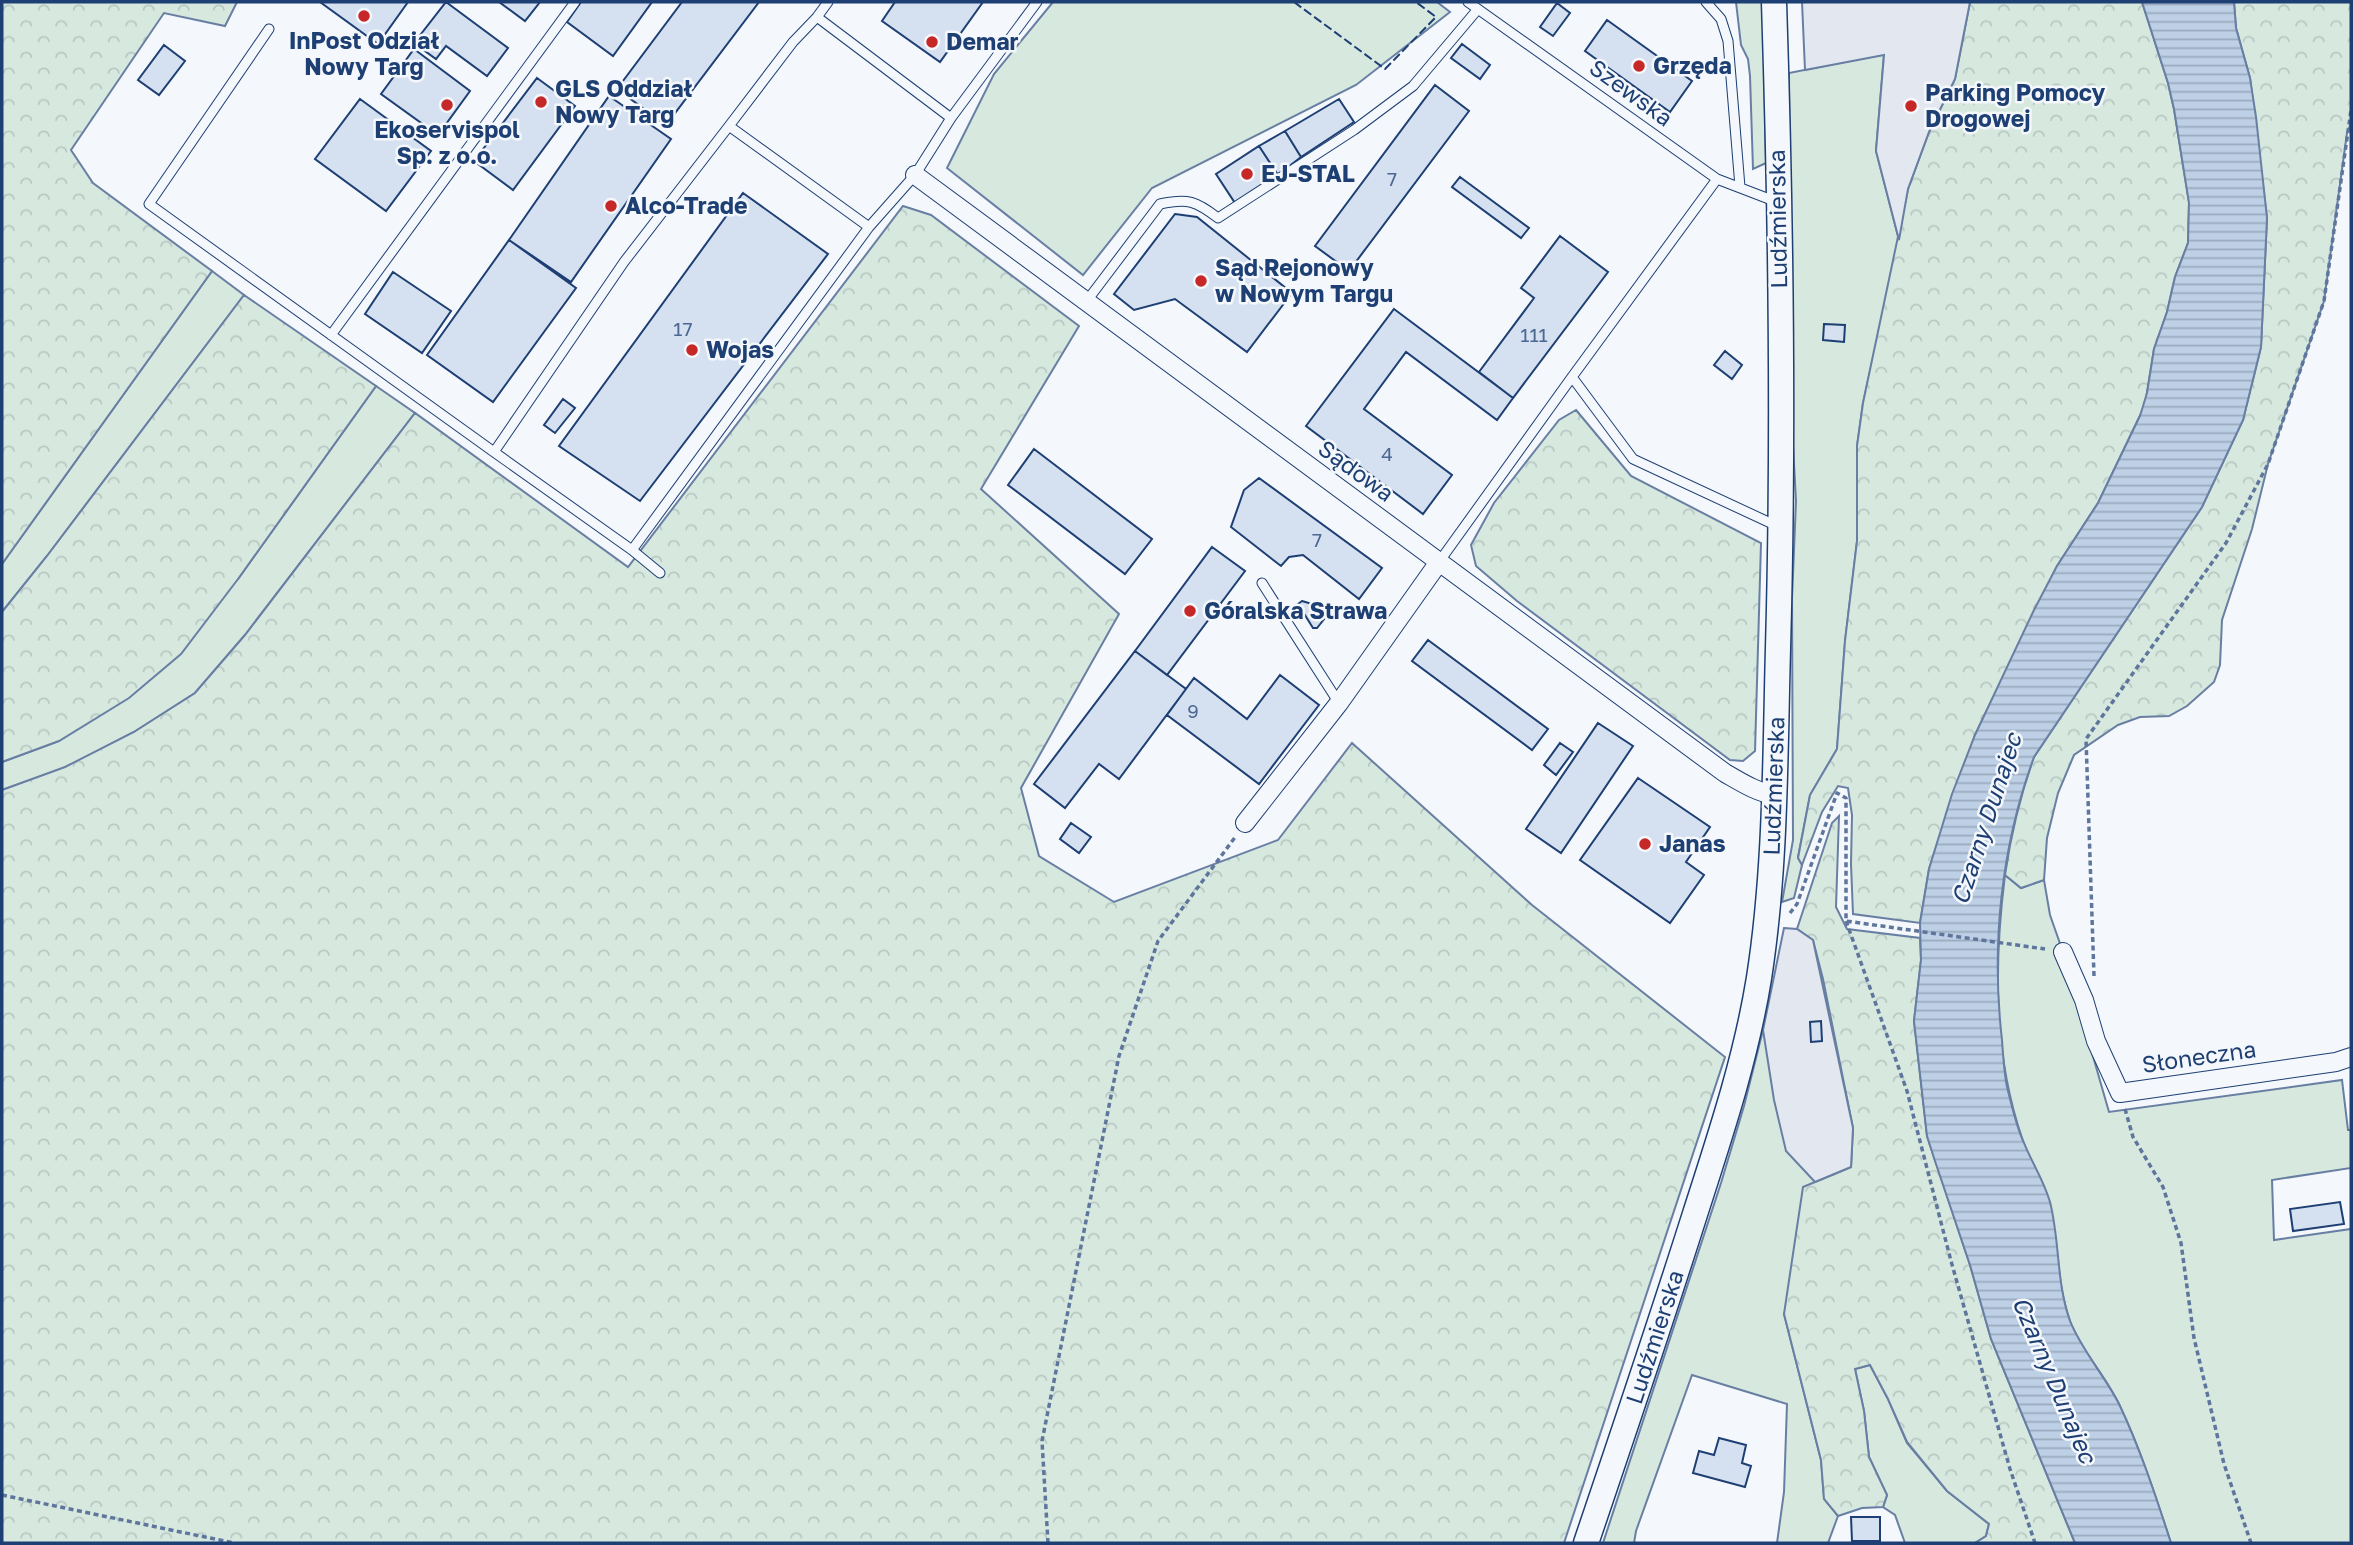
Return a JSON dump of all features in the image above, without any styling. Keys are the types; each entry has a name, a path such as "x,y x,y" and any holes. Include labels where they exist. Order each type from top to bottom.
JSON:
{"main road":[{"name":"Ludźmierska","path":"1586,1543 1733,1095 1759,979 1768,914 1781,529 1779,203 1774,2"}],"street":[{"name":"Sądowa","path":"915,175 1725,773 1744,785 1774,795"},
{"path":"1245,823 1339,703 1439,562"},
{"name":"Słoneczna","path":"2055,951 2084,1000 2096,1041 2120,1093 2336,1062 2351,1057"}],"lane":[{"path":"331,335 575,2"},
{"path":"494,452 624,262 793,42 828,2"},
{"path":"632,550 869,227 915,175 951,118 1037,2"},
{"name":"Szewska","path":"1468,2 1717,179 1779,203"},
{"path":"1706,2 1721,19 1728,41 1740,187"},
{"path":"1086,302 1160,204 1174,201 1198,203 1218,218 1354,130 1413,86 1478,9"},
{"path":"817,17 951,118"},
{"path":"269,29 149,204 632,550 660,573"},
{"path":"729,126 869,227"},
{"path":"1439,562 1717,179"},
{"path":"1572,377 1633,459 1781,529"},
{"path":"1262,583 1339,703"}],"path":[{"path":"2094,986 2086,739 2226,543 2269,464 2324,301 2351,110"},
{"path":"1768,914 1784,920 1797,904 1837,793 1846,798 1846,921 1907,1091 1951,1261 2010,1469 2035,1543"},
{"path":"1048,1543 1042,1441 1119,1056 1158,942 1245,823"},
{"path":"1846,921 2055,951"},
{"path":"2120,1093 2133,1137 2163,1187 2181,1243 2194,1338 2224,1464 2251,1543"},
{"path":"2,1495 234,1543"}],"green space":[{"path":"2,2 237,2 225,26 164,13 71,150 93,183 212,271 2,564"},
{"path":"1053,2 1437,2 1450,12 1356,85 1152,188 1083,275 947,168 994,74"},
{"path":"1736,2 1763,2 1766,163 1753,169 1750,76 1748,59 1741,45"},
{"path":"1970,2 2142,2 2174,109 2189,202 2188,243 2154,349 2145,405 2098,503 2057,566 1975,735 1929,869 1920,923 1853,914 1852,815 1848,788 1838,786 1822,812 1802,865 1798,858 1810,795 1837,749 1845,641 1857,541 1857,446 1863,403 1908,189 1929,132 1955,79"},
{"path":"2234,2 2351,2 2351,123 2347,133 2324,301 2268,464 2252,529 2222,620 2220,665 2214,682 2187,706 2169,716 2140,717 2118,725 2074,755 2058,793 2047,838 2044,880 2021,888 2005,875 2016,815 2034,757 2202,507 2243,420 2261,347 2267,218 2250,78 2236,28"},
{"path":"1884,54 1876,151 1899,240 1863,403 1857,446 1857,541 1845,641 1837,749 1810,795 1798,857 1802,865 1794,898 1782,902 1793,840 1792,599 1796,501 1791,408 1789,73"},
{"path":"903,206 931,215 1079,326 981,489 1119,614 1021,788 1039,856 1114,902 1278,840 1352,743 1532,905 1725,1057 1564,1543 2,1543 2,790 65,767 134,732 195,693 245,635 415,413 628,567"},
{"path":"212,271 244,295 2,612 2,564"},
{"path":"244,295 376,386 181,654 129,698 59,741 2,762 2,612"},
{"path":"376,386 415,413 245,635 195,693 134,732 65,768 2,790 2,762 59,741 238,579"},
{"path":"1576,410 1631,476 1761,543 1755,751 1743,761 1730,760 1517,601 1476,566 1471,545 1494,503 1559,420"},
{"path":"1839,816 1836,907 1847,929 1920,938 1921,960 1914,1021 1927,1136 1970,1265 1991,1339 2075,1543 1975,1543 1986,1536 1989,1524 1947,1491 1907,1442 1870,1365 1855,1369 1864,1411 1869,1457 1887,1495 1883,1507 1862,1508 1838,1516 1824,1499 1821,1460 1784,1314 1803,1187 1851,1167 1853,1128 1823,979 1813,940 1797,929 1832,823"},
{"path":"2005,875 2021,888 2044,880 2050,915 2109,1112 2342,1080 2348,1130 2351,1130 2351,1168 2272,1180 2274,1240 2351,1229 2351,1543 2171,1543 2127,1421 2070,1321 2062,1291 2049,1201 2025,1146 2012,1106 1998,1008 1999,941"},
{"path":"1797,929 1813,940 1853,1128 1784,1314 1821,1460 1824,1498 1838,1516 1828,1543 1777,1543 1784,1492 1787,1404 1692,1375 1634,1543 1603,1543 1721,1183 1766,1018"},
{"path":"1870,1365 1907,1443 1947,1491 1989,1524 1986,1536 1975,1543 1905,1543 1895,1515 1883,1507 1887,1495 1869,1457 1864,1411 1855,1369"}],"shaded area":[{"name":"Parking Pomocy Drogowej","path":"1802,2 1970,2 1955,79 1929,132 1908,189 1899,240 1876,151 1884,55 1805,70"},
{"path":"1784,928 1797,929 1813,940 1853,1128 1851,1167 1815,1182 1786,1151 1774,1100 1763,1030"}],"water":[{"name":"Czarny Dunajec","path":"2142,2 2234,2 2236,28 2250,78 2256,117 2267,218 2261,347 2243,420 2202,507 2034,757 2006,861 1999,932 1999,1004 2007,1087 2014,1116 2050,1202 2062,1291 2070,1321 2127,1421 2171,1543 2075,1543 1991,1339 1970,1265 1927,1136 1914,1021 1921,960 1920,923 1929,869 1952,794 1975,735 2034,610 2057,566 2098,503 2140,416 2147,393 2154,349 2188,243 2189,203 2174,109"}],"building":[{"path":"320,2 408,2 378,44"},
{"path":"446,2 508,48 487,76 446,46 436,59 414,43"},
{"path":"499,2 540,2 525,21"},
{"path":"581,2 652,2 613,56 567,22"},
{"path":"682,2 759,2 666,125 617,89"},
{"name":"Demar","path":"895,2 983,2 940,62 882,21"},
{"path":"1557,3 1570,13 1553,36 1540,27"},
{"name":"Grzęda","path":"1607,20 1692,81 1670,112 1585,51"},
{"path":"1462,44 1490,65 1480,79 1451,58"},
{"path":"164,45 185,61 159,95 138,80"},
{"path":"414,49 470,91 438,135 381,94"},
{"path":"537,78 575,106 513,190 474,161"},
{"path":"1435,85 1469,111 1349,271 1315,246"},
{"path":"609,96 671,139 571,282 509,240"},
{"path":"360,99 431,151 386,211 315,159"},
{"path":"1339,99 1354,122 1301,157 1285,131"},
{"path":"1285,131 1301,157 1278,175 1259,146"},
{"name":"EJ-STAL","path":"1259,146 1278,175 1235,203 1216,174"},
{"path":"1460,177 1529,228 1521,238 1452,187"},
{"name":"Wojas","path":"743,193 828,254 640,501 559,446"},
{"name":"Sąd Rejonowy w Nowym Targu","path":"1175,214 1197,217 1292,293 1247,352 1175,299 1134,310 1114,294"},
{"path":"1560,236 1608,272 1513,398 1479,372 1534,298 1521,288"},
{"path":"509,240 576,288 493,402 427,355"},
{"path":"393,272 451,311 422,353 365,314"},
{"path":"1394,309 1513,398 1497,420 1406,352 1364,409 1452,475 1423,514 1306,426"},
{"path":"1824,324 1845,325 1844,342 1823,340"},
{"path":"1725,351 1742,365 1732,379 1714,365"},
{"path":"563,399 575,408 555,433 544,425"},
{"path":"1034,449 1152,539 1125,574 1008,485"},
{"path":"1259,478 1382,568 1359,599 1303,555 1289,557 1281,566 1231,527 1244,490"},
{"name":"Góralska Strawa","path":"1212,547 1245,571 1167,675 1135,651"},
{"path":"1302,601 1329,609 1329,613 1317,628 1313,628 1298,604"},
{"path":"1428,640 1548,729 1532,750 1412,661"},
{"path":"1135,651 1186,689 1119,779 1099,764 1065,808 1034,784"},
{"path":"1280,675 1319,705 1259,784 1167,715 1194,678 1247,719"},
{"path":"1598,723 1633,746 1561,853 1526,829"},
{"path":"1560,743 1573,752 1556,775 1544,765"},
{"name":"Janas","path":"1638,778 1710,827 1686,862 1704,875 1670,923 1580,860"},
{"path":"1071,823 1091,837 1079,853 1060,839"},
{"path":"1821,1021 1822,1041 1811,1042 1810,1022"},
{"path":"2340,1202 2344,1224 2293,1231 2290,1209"},
{"path":"1719,1438 1746,1445 1742,1463 1751,1466 1745,1487 1693,1473 1699,1451 1714,1455"},
{"path":"1851,1517 1880,1517 1880,1541 1852,1541"}],"fence":[{"path":"1294,2 1385,69 1436,17 1416,2"}],"place":[{"name":"InPost Odział Nowy Targ","path":"364,16"},
{"name":"Demar","path":"932,42"},
{"name":"Grzęda","path":"1639,66"},
{"name":"GLS Oddział Nowy Targ","path":"541,102"},
{"name":"Ekoservispol Sp. z o.o.","path":"447,105"},
{"name":"Parking Pomocy Drogowej","path":"1911,106"},
{"name":"EJ-STAL","path":"1247,174"},
{"name":"Alco-Trade","path":"611,206"},
{"name":"Sąd Rejonowy w Nowym Targu","path":"1201,281"},
{"name":"Wojas","path":"692,350"},
{"name":"Góralska Strawa","path":"1190,611"},
{"name":"Janas","path":"1645,844"}]}
